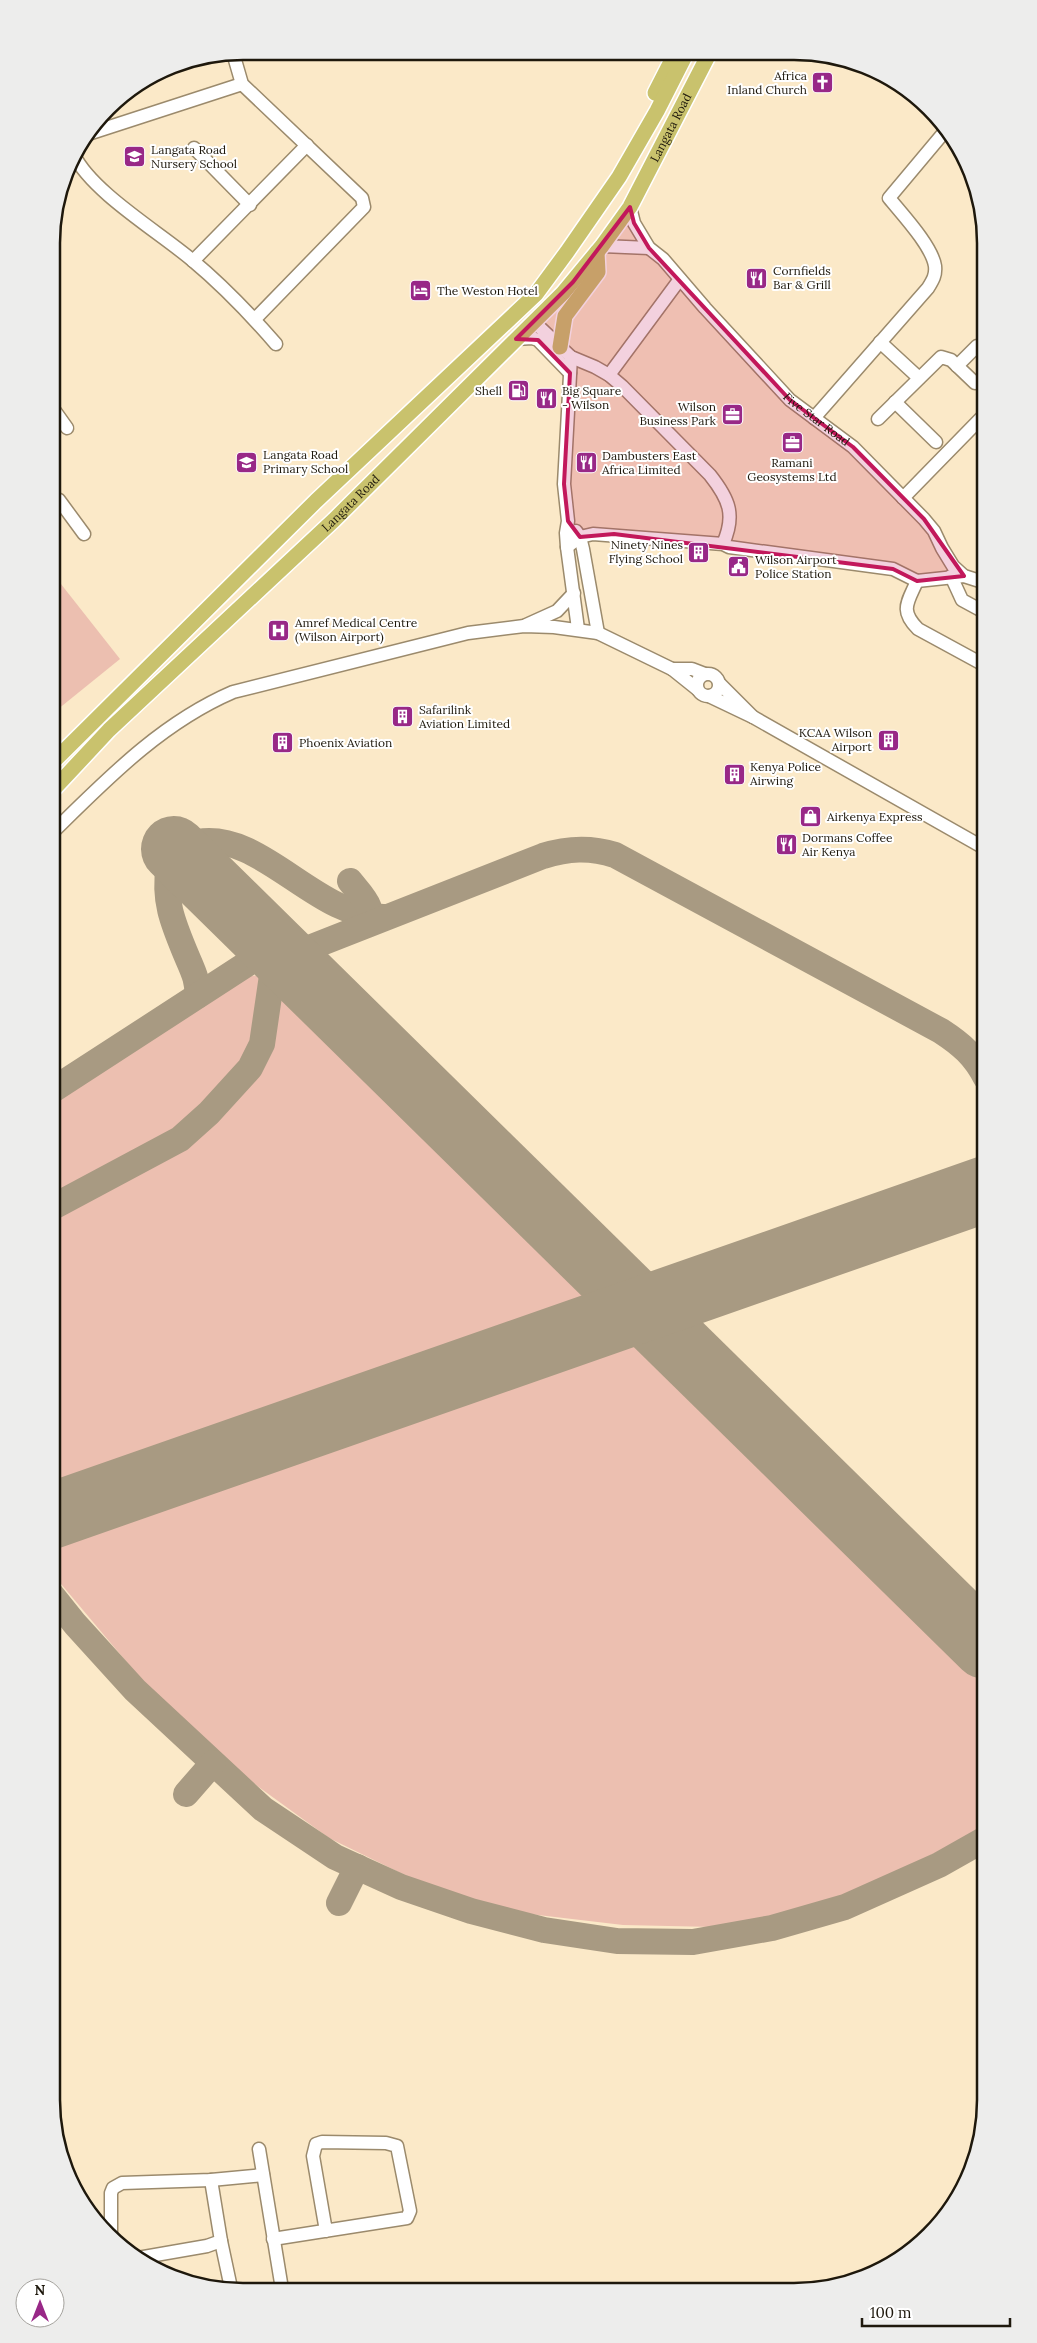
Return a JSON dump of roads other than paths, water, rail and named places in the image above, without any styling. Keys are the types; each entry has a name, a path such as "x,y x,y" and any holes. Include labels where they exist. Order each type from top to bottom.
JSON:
{"main road":[{"name":"Langata Road","path":"607,193 620,162 672,60"},
{"name":"Langata Road","path":"60,756 316,501 536,294 619,177 657,111 683,60"},
{"name":"Langata Road","path":"632,203 664,123 697,60"},
{"name":"Langata Road","path":"60,783 109,730 334,520 563,293 600,249 632,203 706,60"},
{"path":"566,352 566,316 598,272 600,249"},
{"path":"316,501 324,512 334,520"},
{"path":"258,558 268,565 276,575"}],"street":[{"path":"235,60 242,84 362,198 364,207 255,319"},
{"path":"100,129 242,84"},
{"path":"814,418 928,288 934,277 934,264 928,249 889,198 941,135"},
{"path":"193,261 307,145"},
{"path":"194,148 250,205"},
{"path":"78,164 81,169 100,188 193,261 255,319 276,344"},
{"name":"Five Star Road","path":"632,203 634,223 649,248 663,259 790,400 853,447 934,531 958,576 962,600 977,608"},
{"path":"600,249 649,248"},
{"path":"609,375 680,280"},
{"path":"534,322 566,352 609,375 639,402 718,486 730,509 730,525 723,544"},
{"path":"516,339 532,338 538,340 570,374"},
{"path":"880,342 919,378"},
{"path":"957,366 977,346"},
{"path":"566,352 570,374 564,484 568,521 566,534 578,629"},
{"path":"878,419 941,357 951,360 975,383"},
{"path":"895,402 936,442"},
{"path":"60,418 67,428"},
{"path":"903,498 977,422"},
{"path":"60,501 84,534"},
{"path":"568,521 580,536 598,633"},
{"path":"567,547 580,536 614,534 723,544 728,547 893,569 917,581 958,576 977,581"},
{"path":"917,581 906,608 910,621 918,629 977,661"},
{"path":"524,626 557,611 574,594"},
{"path":"60,825 142,748 205,704 233,692 468,633 524,626 578,629 598,633 672,669 702,695 709,696 753,718 977,844"},
{"path":"672,669 692,670 713,675 753,718"},
{"path":"697,689 697,682 705,674"},
{"path":"709,696 716,694 719,683"},
{"path":"274,2240 326,2231 409,2216 410,2211 397,2146 386,2143 322,2142 316,2144 313,2156 326,2231"},
{"path":"259,2149 281,2283"},
{"path":"111,2226 111,2193 117,2185 122,2183 211,2180 263,2175"},
{"path":"211,2180 230,2283"},
{"path":"149,2256 207,2246 221,2241"}],"place":[{"name":"Africa Inland Church","path":"823,83"},
{"name":"Langata Road Nursery School","path":"135,157"},
{"name":"Cornfields Bar & Grill","path":"757,278"},
{"name":"The Weston Hotel","path":"421,291"},
{"name":"Shell","path":"518,391"},
{"name":"Big Square - Wilson","path":"546,398"},
{"name":"Wilson Business Park","path":"732,414"},
{"name":"Ramani Geosystems Ltd","path":"792,442"},
{"name":"Langata Road Primary School","path":"247,462"},
{"name":"Dambusters East Africa Limited","path":"586,463"},
{"name":"Ninety Nines Flying School","path":"699,552"},
{"name":"Wilson Airport Police Station","path":"739,567"},
{"name":"Amref Medical Centre (Wilson Airport)","path":"279,630"},
{"name":"Safarilink Aviation Limited","path":"403,717"},
{"name":"KCAA Wilson Airport","path":"888,740"},
{"name":"Phoenix Aviation","path":"283,743"},
{"name":"Kenya Police Airwing","path":"734,774"},
{"name":"Airkenya Express","path":"811,817"},
{"name":"Dormans Coffee Air Kenya","path":"786,845"}]}
